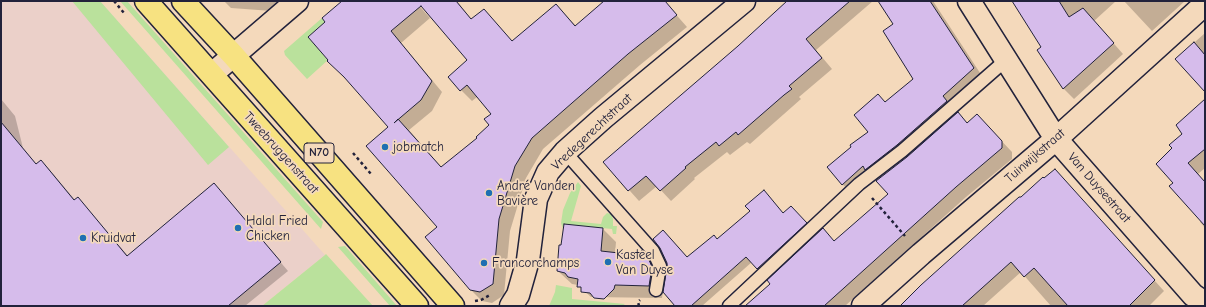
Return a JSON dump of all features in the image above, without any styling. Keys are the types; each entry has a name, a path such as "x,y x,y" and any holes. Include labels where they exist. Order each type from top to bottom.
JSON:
{"main road":[{"name":"Tweebruggenstraat","path":"146,1 417,306"},
{"name":"N70","path":"183,1 233,55 453,306"}],"street":[{"path":"212,74 297,1"},
{"name":"Vredegerechtstraat","path":"511,306 518,296 528,260 536,199 548,172 565,152 603,118 744,1"},
{"name":"Van Duysestraat","path":"969,1 1056,139 1193,301"},
{"name":"Tuinwijkstraat","path":"863,306 921,254 1056,139 1205,4"}],"lane":[{"path":"729,306 859,184 902,151 1006,60"},
{"path":"565,152 652,251 660,266 656,290"}],"path":[{"path":"859,184 921,254"}],"shaded area":[{"path":"1,1 100,1 325,255 262,306 1,306"}],"green space":[{"path":"72,1 100,1 229,147 208,165"},
{"path":"120,1 127,1 323,222 321,229"},
{"path":"322,18 325,22 308,37 328,60 307,79 285,55 284,51"},
{"path":"578,182 581,186 571,221 601,224 603,217 607,213 611,214 613,226 617,226 616,234 613,234 612,229 582,226 581,230 563,229 561,223 563,210 570,193"},
{"path":"345,246 397,306 390,306 338,247"},
{"path":"326,254 373,306 262,306 325,255"},
{"path":"556,285 572,288 572,299 625,304 622,306 549,306 555,292"}],"building":[{"path":"342,1 456,1 471,19 484,9 512,41 556,4 575,26 604,1 665,1 677,15 628,54 532,138 515,166 499,219 493,284 480,292 470,290 425,237 437,227 366,146 388,127 344,77 327,61 328,60 308,37 325,22 322,18","holes":["421,6 467,60 448,77 460,91 467,85 491,114 484,119 489,125 476,137 477,138 441,167 398,119 421,100 432,81 391,31"]},
{"path":"787,1 850,1 806,39 822,58 789,86 792,89 738,135 736,132 719,146 716,142 685,167 686,168 660,191 646,176 628,191 603,162 738,46"},
{"path":"878,1 930,1 974,68 943,96 947,101 897,145 865,170 863,166 842,185 827,167 851,147 850,145 868,132 854,115 878,94 885,102 913,79 883,31 893,24"},
{"path":"1012,1 1059,1 1069,17 1083,8 1114,43 1063,89 1037,50 1041,47"},
{"path":"1194,42 1205,55 1205,92 1175,59"},
{"path":"1205,99 1205,149 1188,163 1205,182 1205,226 1169,186 1173,183 1156,164 1172,148 1169,145 1182,134 1176,125"},
{"path":"958,112 967,123 977,114 1002,141 1002,148 956,187 824,306 745,306 770,284 767,280 823,228 834,241 888,194 876,181 907,157"},
{"path":"1,122 36,164 41,160 74,200 78,197 127,256 214,183 281,262 228,306 1,306"},
{"path":"1055,169 1155,280 1129,306 1068,306 1034,268 1024,277 1011,262 962,306 900,306 921,285 1019,197 1021,197 1043,177 1044,178"},
{"path":"764,190 783,213 791,206 807,223 757,269 746,257 691,306 675,306 663,292 667,263 660,248 653,239 663,230 687,257 714,235 717,239 750,211 745,206"},
{"name":"Kasteel Van Duyse","path":"564,224 603,228 601,251 637,255 642,250 647,255 652,267 649,286 615,285 614,289 604,299 594,298 590,293 581,292 581,287 577,287 578,279 568,277 565,273 557,271 559,245 561,245"}],"place":[{"name":"jobmatch","path":"385,147"},
{"name":"André Vanden Bavière","path":"489,193"},
{"name":"Halal Fried Chicken","path":"238,228"},
{"name":"Kruidvat","path":"83,238"},
{"name":"Kasteel Van Duyse","path":"608,262"},
{"name":"Francorchamps","path":"484,263"}]}
